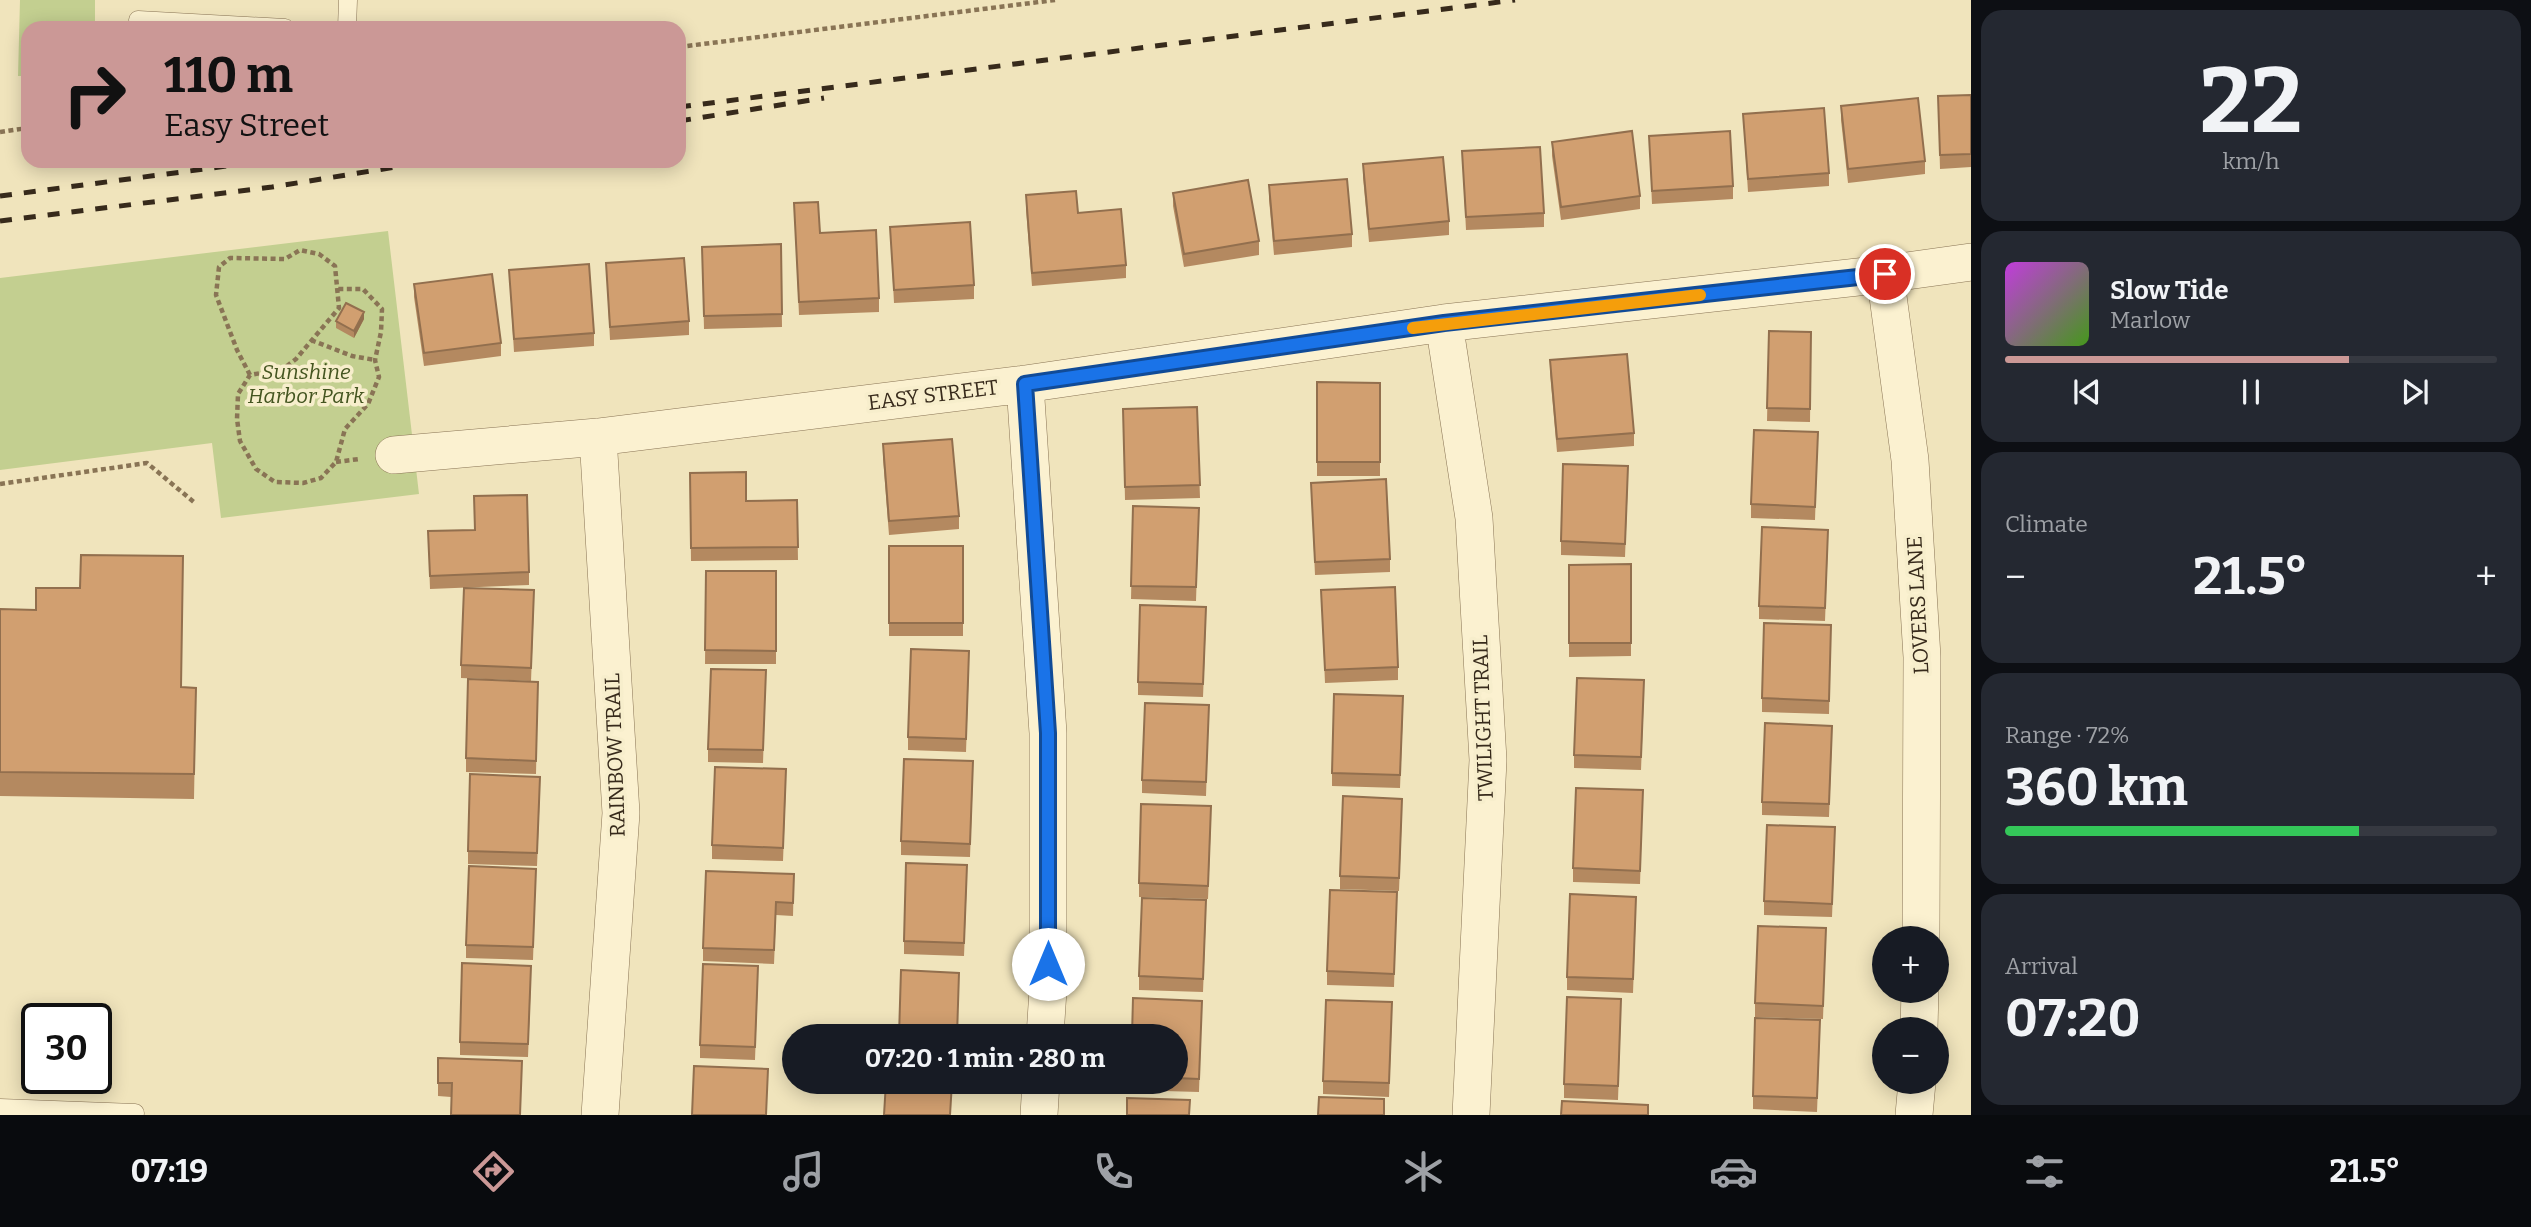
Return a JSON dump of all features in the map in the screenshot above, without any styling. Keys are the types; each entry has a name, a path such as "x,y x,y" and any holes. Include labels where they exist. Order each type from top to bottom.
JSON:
{"street":[{"name":"EASY STREET","path":"394,455 598,437 1025,384 1444,323 1971,262"},
{"name":"LOVERS LANE","path":"1885,274 1910,460 1921,644 1921,926"},
{"name":"TWILIGHT TRAIL","path":"1444,323 1474,519 1488,760 1471,1115"},
{"path":"1025,384 1048,733 1046,1024"},
{"name":"RAINBOW TRAIL","path":"598,437 621,813 600,1115"},
{"path":"1039,1115 1040,1094"},
{"path":"1914,1115 1916,1094"}],"lane":[{"path":"347,21 348,0"},
{"path":"138,20 156,21"},
{"path":"0,1108 135,1113"}],"path":[{"path":"686,46 1055,0"},
{"path":"0,132 21,129"},
{"path":"250,374 237,350 216,295 219,267 230,258 285,259 300,250 319,254 335,267 339,308 296,359 283,369 250,374 237,394 237,419 240,441 257,469 275,482 303,483 321,478 336,462 345,429 368,404 379,377 376,360 382,309 363,289 338,289"},
{"path":"312,340 352,356 376,360"},
{"path":"0,484 147,463 195,503"}],"green space":[{"path":"20,0 95,0 95,21 21,21 21,76 18,76"},
{"name":"Sunshine Harbor Park","path":"388,231 419,494 221,518 212,443 0,470 0,278"}],"building":[{"path":"1971,95 1971,154 1940,155 1938,96"},
{"path":"1918,98 1925,161 1848,169 1841,106"},
{"path":"1824,108 1829,173 1748,179 1743,114"},
{"path":"1632,131 1640,196 1561,207 1552,142"},
{"path":"1730,131 1733,186 1652,191 1649,136"},
{"path":"1540,147 1544,213 1466,217 1462,151"},
{"path":"1443,157 1449,221 1369,229 1363,164"},
{"path":"1347,179 1352,234 1274,241 1269,185"},
{"path":"1248,180 1259,241 1184,254 1173,193"},
{"path":"1076,191 1078,213 1121,209 1126,265 1032,273 1026,195"},
{"path":"818,202 820,233 876,230 879,298 799,302 794,203"},
{"path":"970,222 974,285 894,290 890,227"},
{"path":"781,244 782,314 704,316 702,247"},
{"path":"684,258 689,321 610,327 606,263"},
{"path":"589,264 594,333 514,339 509,270"},
{"path":"492,274 501,343 424,353 414,284"},
{"path":"346,303 364,312 354,331 336,321"},
{"path":"1769,331 1811,332 1810,409 1767,408"},
{"path":"1627,354 1634,433 1557,439 1550,360"},
{"path":"1317,382 1380,383 1380,462 1317,462"},
{"path":"1197,407 1200,485 1125,487 1123,409"},
{"path":"1754,430 1818,432 1815,507 1751,504"},
{"path":"952,439 959,516 889,521 883,444"},
{"path":"1563,464 1628,466 1625,544 1561,541"},
{"path":"746,472 746,501 797,500 798,547 691,548 690,473"},
{"path":"1386,479 1390,559 1315,562 1311,483"},
{"path":"527,495 529,572 430,576 428,531 475,530 474,496"},
{"path":"1133,506 1199,508 1196,587 1131,586"},
{"path":"1762,527 1828,530 1825,608 1759,606"},
{"path":"889,546 963,546 963,623 889,623"},
{"path":"81,555 183,556 181,687 196,688 194,774 0,772 0,609 36,610 36,588 80,588"},
{"path":"1631,564 1631,643 1569,643 1569,565"},
{"path":"706,571 776,571 776,651 705,650"},
{"path":"1395,587 1398,667 1325,670 1321,590"},
{"path":"464,588 534,590 531,668 461,665"},
{"path":"1140,605 1206,607 1203,684 1138,682"},
{"path":"1764,623 1831,625 1829,701 1762,698"},
{"path":"911,649 969,651 966,739 908,737"},
{"path":"711,669 766,670 763,750 708,749"},
{"path":"1577,678 1644,680 1641,757 1574,755"},
{"path":"468,679 538,682 536,761 466,758"},
{"path":"1334,694 1403,696 1400,775 1332,773"},
{"path":"1145,703 1209,705 1206,782 1142,780"},
{"path":"1765,723 1832,726 1829,804 1762,802"},
{"path":"904,759 973,761 970,844 901,841"},
{"path":"715,767 786,769 783,848 712,845"},
{"path":"470,774 540,777 537,853 468,851"},
{"path":"1576,788 1643,790 1640,871 1573,868"},
{"path":"1343,796 1402,799 1399,878 1340,876"},
{"path":"1141,804 1211,806 1208,886 1139,883"},
{"path":"1767,825 1835,827 1832,904 1764,901"},
{"path":"906,863 967,865 964,943 904,941"},
{"path":"469,866 536,869 533,947 466,945"},
{"path":"706,871 794,874 793,903 776,902 774,950 703,948"},
{"path":"1330,890 1397,892 1394,974 1327,971"},
{"path":"1570,894 1636,897 1633,979 1567,977"},
{"path":"1142,898 1206,900 1203,979 1139,976"},
{"path":"1758,926 1826,928 1823,1006 1755,1003"},
{"path":"462,963 531,966 528,1044 460,1042"},
{"path":"703,964 758,966 755,1047 700,1045"},
{"path":"901,970 959,973 957,1024 899,1024"},
{"path":"1567,997 1621,999 1618,1086 1564,1084"},
{"path":"1133,998 1202,1001 1199,1079 1188,1079 1188,1024 1132,1024"},
{"path":"1326,1000 1392,1002 1389,1083 1323,1081"},
{"path":"1755,1018 1820,1020 1817,1098 1753,1096"},
{"path":"438,1058 522,1061 520,1115 451,1115 452,1083 438,1083"},
{"path":"694,1066 768,1069 766,1115 692,1115"},
{"path":"885,1094 951,1094 950,1115 884,1115"},
{"path":"1319,1097 1384,1099 1384,1115 1318,1115"},
{"path":"1127,1098 1190,1100 1189,1115 1127,1115"},
{"path":"1562,1101 1648,1105 1648,1115 1561,1115"}],"railway":[{"path":"686,106 1515,0"},
{"path":"686,120 824,98"},
{"path":"0,196 212,168"},
{"path":"0,221 272,187 390,168"}],"slow traffic":[{"path":"1413,328 1700,295"}],"route":[{"path":"1048,964 1048,733 1025,384 1444,323 1885,274"}]}
